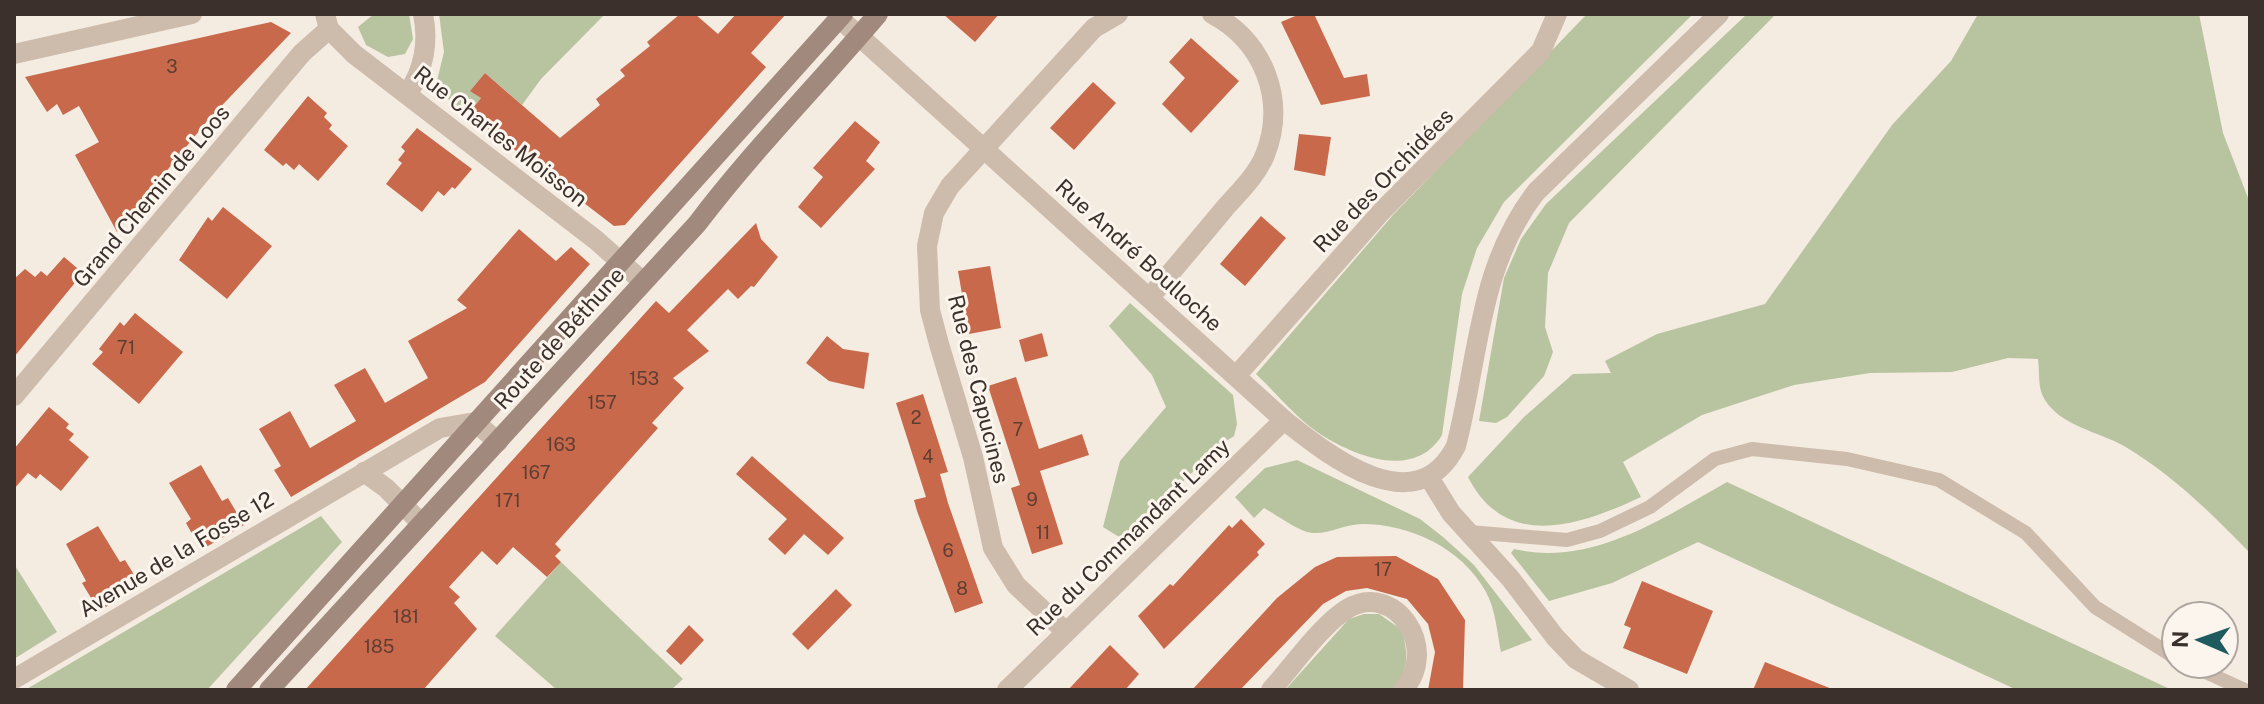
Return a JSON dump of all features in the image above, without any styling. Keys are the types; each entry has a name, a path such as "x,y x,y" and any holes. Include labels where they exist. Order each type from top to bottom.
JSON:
{"main road":[{"name":"Route de Béthune","path":"269,690 420,522 498,442 697,224 748,157 771,138 878,14"},
{"name":"Route de Béthune","path":"236,690 841,16"}],"street":[{"path":"14,54 192,14"},
{"path":"408,93 419,77 424,60 423,14"},
{"name":"Rue des Capucines","path":"1065,631 1016,585 993,548 973,457 930,310 927,246 934,213 950,186 1094,28 1118,14"},
{"path":"1150,297 1256,172 1270,137 1272,94 1258,53 1244,37 1212,14"},
{"name":"Rue des Orchidées","path":"1236,376 1381,212 1541,51 1557,14"},
{"path":"1629,690 1603,678 1576,659 1451,513 1430,479 1447,462 1456,446 1491,272 1518,215 1536,192 1719,14"},
{"name":"Rue André Boulloche","path":"841,16 859,37 1325,454 1353,468 1398,481 1430,479"},
{"name":"Rue Charles Moisson","path":"327,22 354,54 408,93 642,281"},
{"name":"Grand Chemin de Loos","path":"14,396 327,22"},
{"name":"Rue du Commandant Lamy","path":"1007,690 1284,420"},
{"path":"475,422 498,442"},
{"name":"Avenue de la Fosse 12","path":"14,679 440,428 475,422"},
{"path":"364,472 420,522"},
{"path":"1271,690 1348,608 1371,604 1401,615 1412,627 1418,642 1415,670 1403,690"}],"lane":[{"path":"1469,532 1567,540 1600,531 1650,507 1715,459 1752,449 1847,459 1939,480 2026,533 2095,607 2160,648"},
{"path":"2223,680 2245,690"}],"green space":[{"path":"374,14 409,14 413,39 405,54 388,57 366,45 358,27"},
{"path":"439,14 605,14 541,79 522,105 485,73 471,90 481,98 468,114 435,89 444,52"},
{"path":"1587,14 1693,14 1504,202 1477,248 1462,294 1442,435 1430,449 1417,457 1401,461 1384,460 1350,450 1320,434 1256,374 1393,215"},
{"path":"1747,14 1776,14 1569,223 1548,273 1545,327 1553,352 1544,376 1507,417 1496,423 1479,421 1504,278 1521,239 1546,204"},
{"path":"1978,14 2199,14 2223,133 2250,203 2250,553 2206,509 2159,469 2124,446 2070,422 2052,409 2041,390 2038,359 2008,358 1952,372 1870,373 1794,385 1702,415 1623,462 1641,497 1570,523 1546,526 1524,524 1503,516 1484,501 1468,477 1524,417 1573,374 1611,373 1605,361 1657,334 1765,304 1892,125 1951,61"},
{"path":"1130,303 1233,395 1237,424 1234,436 1220,445 1124,540 1103,527 1120,461 1166,407 1152,375 1109,326"},
{"path":"1297,460 1420,519 1474,565 1532,640 1501,652 1494,614 1486,592 1463,563 1433,542 1398,528 1380,525 1356,524 1325,532 1307,532 1264,508 1254,518 1235,497 1265,468"},
{"path":"1727,482 2172,690 2017,690 1698,542 1612,583 1549,601 1511,553 1514,549 1543,553 1598,545 1651,524"},
{"path":"321,516 342,542 207,690 25,690"},
{"path":"561,562 683,679 671,690 557,690 495,636"},
{"path":"14,564 57,632 14,659"},
{"path":"1364,614 1379,614 1402,630 1406,647 1405,669 1392,690 1285,690 1349,619"}],"building":[{"path":"680,14 695,14 718,34 736,14 786,14 751,53 766,67 625,225 614,226 468,114 481,98 470,91 485,73 560,138 600,105 596,99 625,76 620,70 650,46 647,42"},
{"path":"943,14 999,14 975,42"},
{"path":"1300,14 1314,14 1344,78 1367,74 1370,96 1321,105 1281,22"},
{"path":"271,22 291,33 208,120 117,232 75,155 99,142 79,106 63,115 57,104 47,112 25,77"},
{"path":"1191,38 1239,81 1191,133 1162,104 1185,78 1169,62"},
{"path":"1093,82 1116,103 1074,150 1050,128"},
{"path":"308,96 327,113 324,117 332,125 329,129 348,146 318,181 299,164 294,170 286,163 283,166 264,150"},
{"path":"855,121 880,142 866,161 875,169 821,228 798,207 823,177 813,168"},
{"path":"417,128 472,169 455,189 452,187 444,196 438,191 422,212 386,184 402,163 398,160 405,151 401,147"},
{"path":"1299,134 1331,137 1325,176 1294,170"},
{"path":"223,207 272,246 227,299 179,260 208,217 212,221"},
{"path":"1261,216 1286,238 1245,286 1220,264"},
{"path":"756,223 761,239 778,257 754,287 751,286 738,299 728,289 687,330 709,351 673,378 684,388 652,423 658,428 555,544 561,550 555,556 561,562 547,577 513,547 497,565 482,551 449,587 460,597 454,603 477,629 423,690 305,690 656,301 669,313"},
{"path":"519,229 556,261 571,247 590,264 485,382 291,497 274,470 281,466 259,429 290,411 310,448 356,421 334,385 365,368 385,403 428,378 408,341 467,308 457,300"},
{"path":"64,257 83,273 14,357 14,279 25,269 35,277 41,271 47,276"},
{"path":"990,266 1001,328 969,334 958,271"},
{"path":"135,313 183,352 139,404 92,364 103,352 99,349 120,322 124,326"},
{"path":"1042,333 1048,356 1025,362 1019,340"},
{"path":"827,336 843,349 869,353 864,389 829,381 806,363"},
{"path":"1016,377 1039,449 1082,434 1089,455 1040,471 1063,544 1032,554 1011,488 1020,485 988,386"},
{"path":"923,394 948,472 940,474 948,503 983,603 955,613 917,511 914,500 926,497 896,403"},
{"path":"49,407 69,424 66,428 74,434 69,440 89,457 61,491 40,474 36,479 28,473 14,489 14,449"},
{"path":"752,456 844,538 828,555 804,534 785,555 768,539 787,519 736,474"},
{"path":"201,465 222,501 228,498 244,525 201,550 186,523 191,519 169,483"},
{"path":"1241,519 1265,544 1257,552 1259,555 1164,649 1138,616 1170,584 1173,586 1229,525 1232,528"},
{"path":"98,526 120,562 125,560 141,586 99,611 82,583 86,581 66,544"},
{"path":"1396,556 1438,579 1465,620 1463,690 1428,690 1435,652 1428,624 1407,599 1367,588 1346,591 1323,604 1240,690 1192,690 1277,598 1315,567 1337,557"},
{"path":"1642,581 1713,611 1687,674 1623,648 1631,628 1624,625"},
{"path":"836,589 852,605 808,650 792,634"},
{"path":"689,625 704,640 681,665 666,651"},
{"path":"1110,645 1139,674 1125,690 1068,690"},
{"path":"1765,662 1832,689 1753,690"}]}
